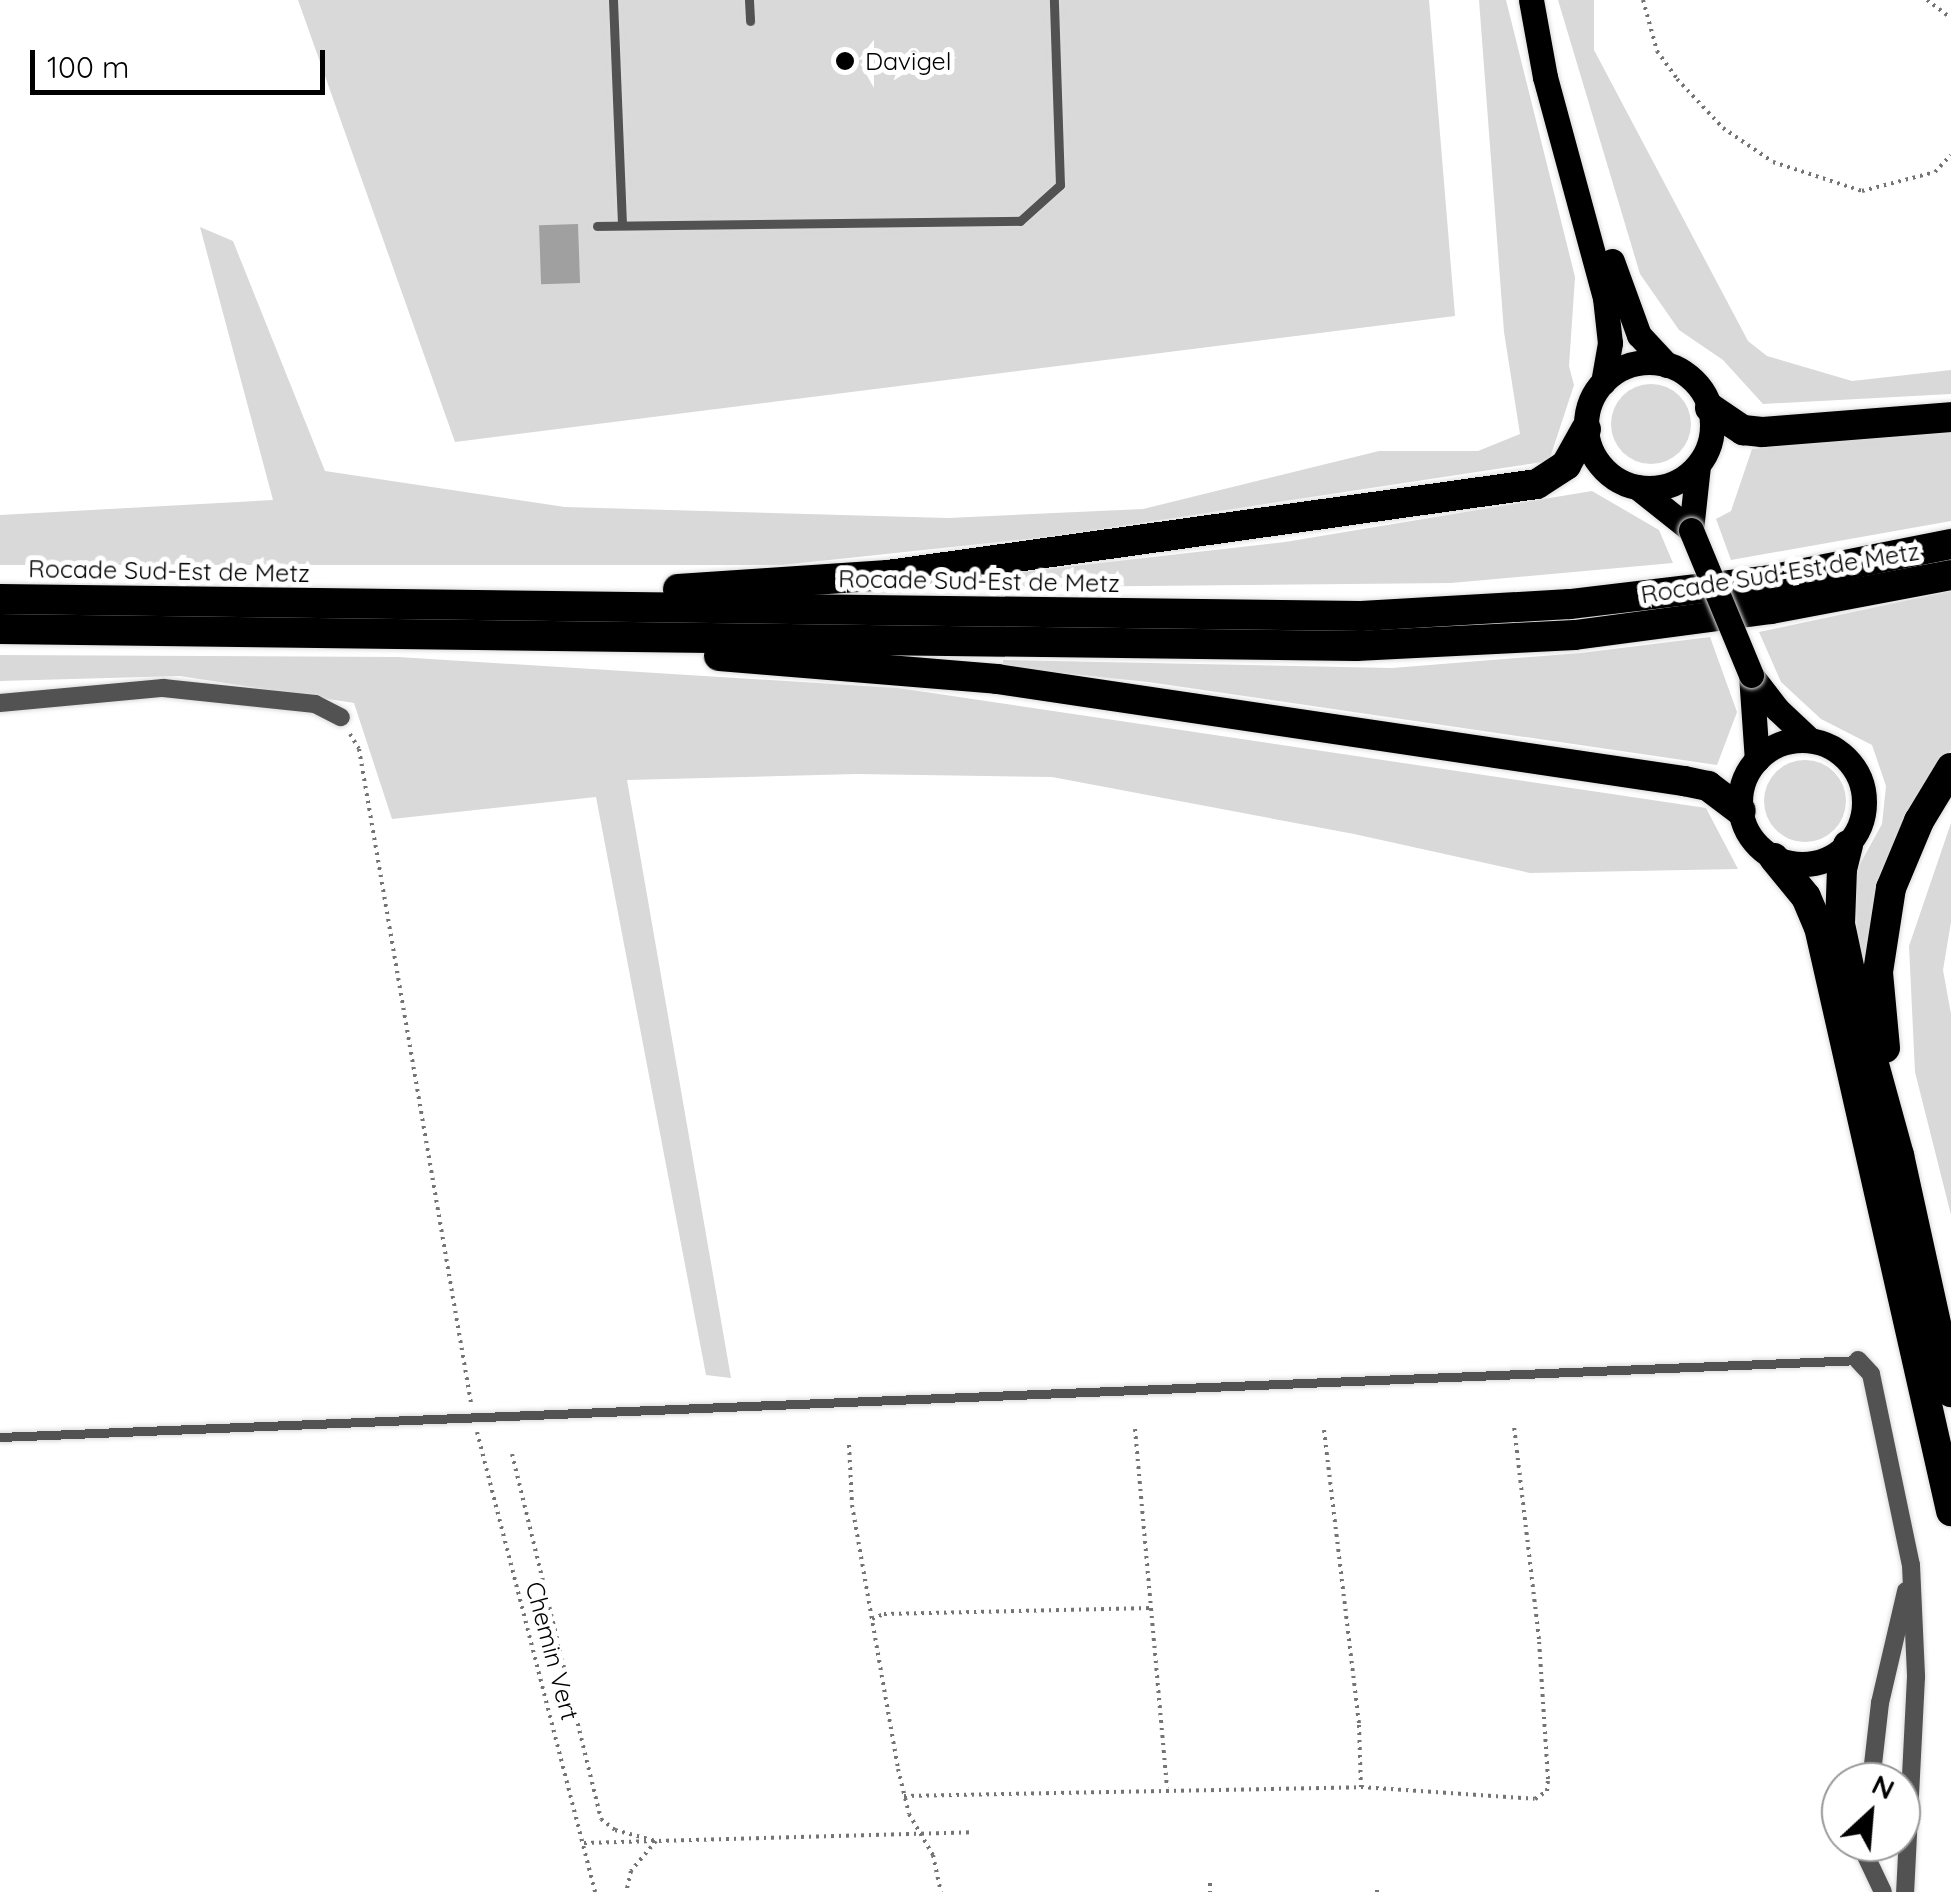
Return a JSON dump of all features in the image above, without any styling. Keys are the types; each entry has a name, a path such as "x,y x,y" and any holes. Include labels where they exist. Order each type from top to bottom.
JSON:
{"highway":[{"path":"1710,408 1742,430 1762,432 1951,416"},
{"path":"464,604 888,575 1477,494 1537,484 1554,475 1566,466 1586,429"},
{"name":"Rocade Sud-Est de Metz","path":"0,599 1361,616 1570,604 1725,586 1951,544"},
{"name":"Rocade Sud-Est de Metz","path":"0,629 1356,646 1576,635 1770,609 1951,575"},
{"path":"452,634 997,679 1684,781 1708,786 1740,810"},
{"path":"1899,1155 1879,1006 1883,930 1903,854 1951,768"},
{"path":"1848,845 1842,869 1840,924 1856,999 1899,1155 1951,1392"},
{"path":"1774,858 1806,897 1818,927 1951,1512"}],"main road":[{"path":"1531,0 1544,76 1605,298 1610,343 1603,382 1587,412 1586,429 1602,467 1637,487 1691,530"},
{"path":"1538,28 1559,76 1631,319 1650,349 1694,381 1710,408 1708,448 1698,466 1681,480 1659,488 1637,487"},
{"path":"1603,382 1632,364 1667,365"},
{"path":"1698,466 1691,530 1751,676 1777,710 1810,740 1838,752 1858,774 1863,789 1863,819 1848,845 1813,864 1774,858 1752,838 1740,810 1741,789 1757,760 1781,744 1810,740"},
{"path":"1751,676 1757,760"}],"street":[{"path":"0,702 163,688 314,704 340,717"},
{"path":"1858,1360 1871,1374 1912,1565 1916,1677 1905,1892"},
{"path":"1874,1762 1880,1704 1912,1565"},
{"path":"1869,1862 1883,1892"}],"lane":[{"path":"613,0 622,224"},
{"path":"749,0 750,20"},
{"path":"597,226 1020,221 1060,186 1054,0"},
{"path":"0,1437 1858,1360"}],"path":[{"path":"1643,0 1657,51 1676,79 1724,128 1774,162 1862,191 1935,172 1951,155"},
{"path":"1926,0 1951,18"},
{"name":"Chemin Vert","path":"340,717 358,749 474,1420 595,1892"},
{"path":"904,1796 1361,1788 1535,1799 1547,1791 1539,1639 1514,1426"},
{"path":"1134,1429 1167,1789"},
{"path":"1324,1430 1359,1725 1361,1788"},
{"path":"850,1445 852,1505 904,1796 933,1855 941,1892"},
{"path":"512,1454 601,1819 615,1830 656,1841"},
{"path":"872,1619 884,1614 1151,1608"},
{"path":"584,1843 973,1832"},
{"path":"626,1892 631,1871 656,1841"},
{"path":"1210,1883 1210,1892"}],"shaded area":[{"path":"298,0 1429,0 1455,316 455,442"},
{"path":"1479,0 1506,0 1575,277 1569,366 1574,385 1549,461 1055,536 782,565 0,565 0,515 273,500 200,227 233,241 325,471 565,507 948,518 1143,509 1379,451 1478,451 1520,434 1504,332"},
{"path":"1558,0 1594,0 1594,50 1748,341 1767,356 1852,381 1951,370 1951,394 1763,404 1723,360 1679,330 1640,274"},
{"path":"578,224 580,283 541,284 539,225"},
{"path":"1643,384 1659,384 1673,390 1685,402 1691,424 1685,446 1673,458 1659,464 1643,464 1629,458 1617,446 1611,432 1611,416 1617,402 1629,390"},
{"path":"1951,428 1951,521 1731,560 1716,519 1731,511 1752,449"},
{"path":"1592,491 1659,530 1673,563 1451,583 949,588 949,580 1285,542"},
{"path":"1951,591 1951,750 1924,786 1869,965 1863,968 1857,941 1855,873 1882,824 1886,786 1872,745 1821,719 1781,682 1759,632"},
{"path":"1710,637 1737,712 1717,765 1148,682 1003,667 1003,660 1392,668 1581,653"},
{"path":"0,655 398,657 898,688 1706,808 1738,869 1530,873 1354,834 1052,777 856,774 627,780 731,1378 706,1375 596,797 392,819 354,703 180,676 0,681"},
{"path":"1805,760 1821,763 1834,772 1843,785 1843,817 1834,830 1821,839 1805,842 1789,839 1776,830 1767,817 1764,801 1767,785 1776,772 1789,763"},
{"path":"1951,823 1951,922 1943,970 1951,1014 1951,1215 1915,1072 1909,946"}],"place":[{"name":"Davigel","path":"845,61"}]}
